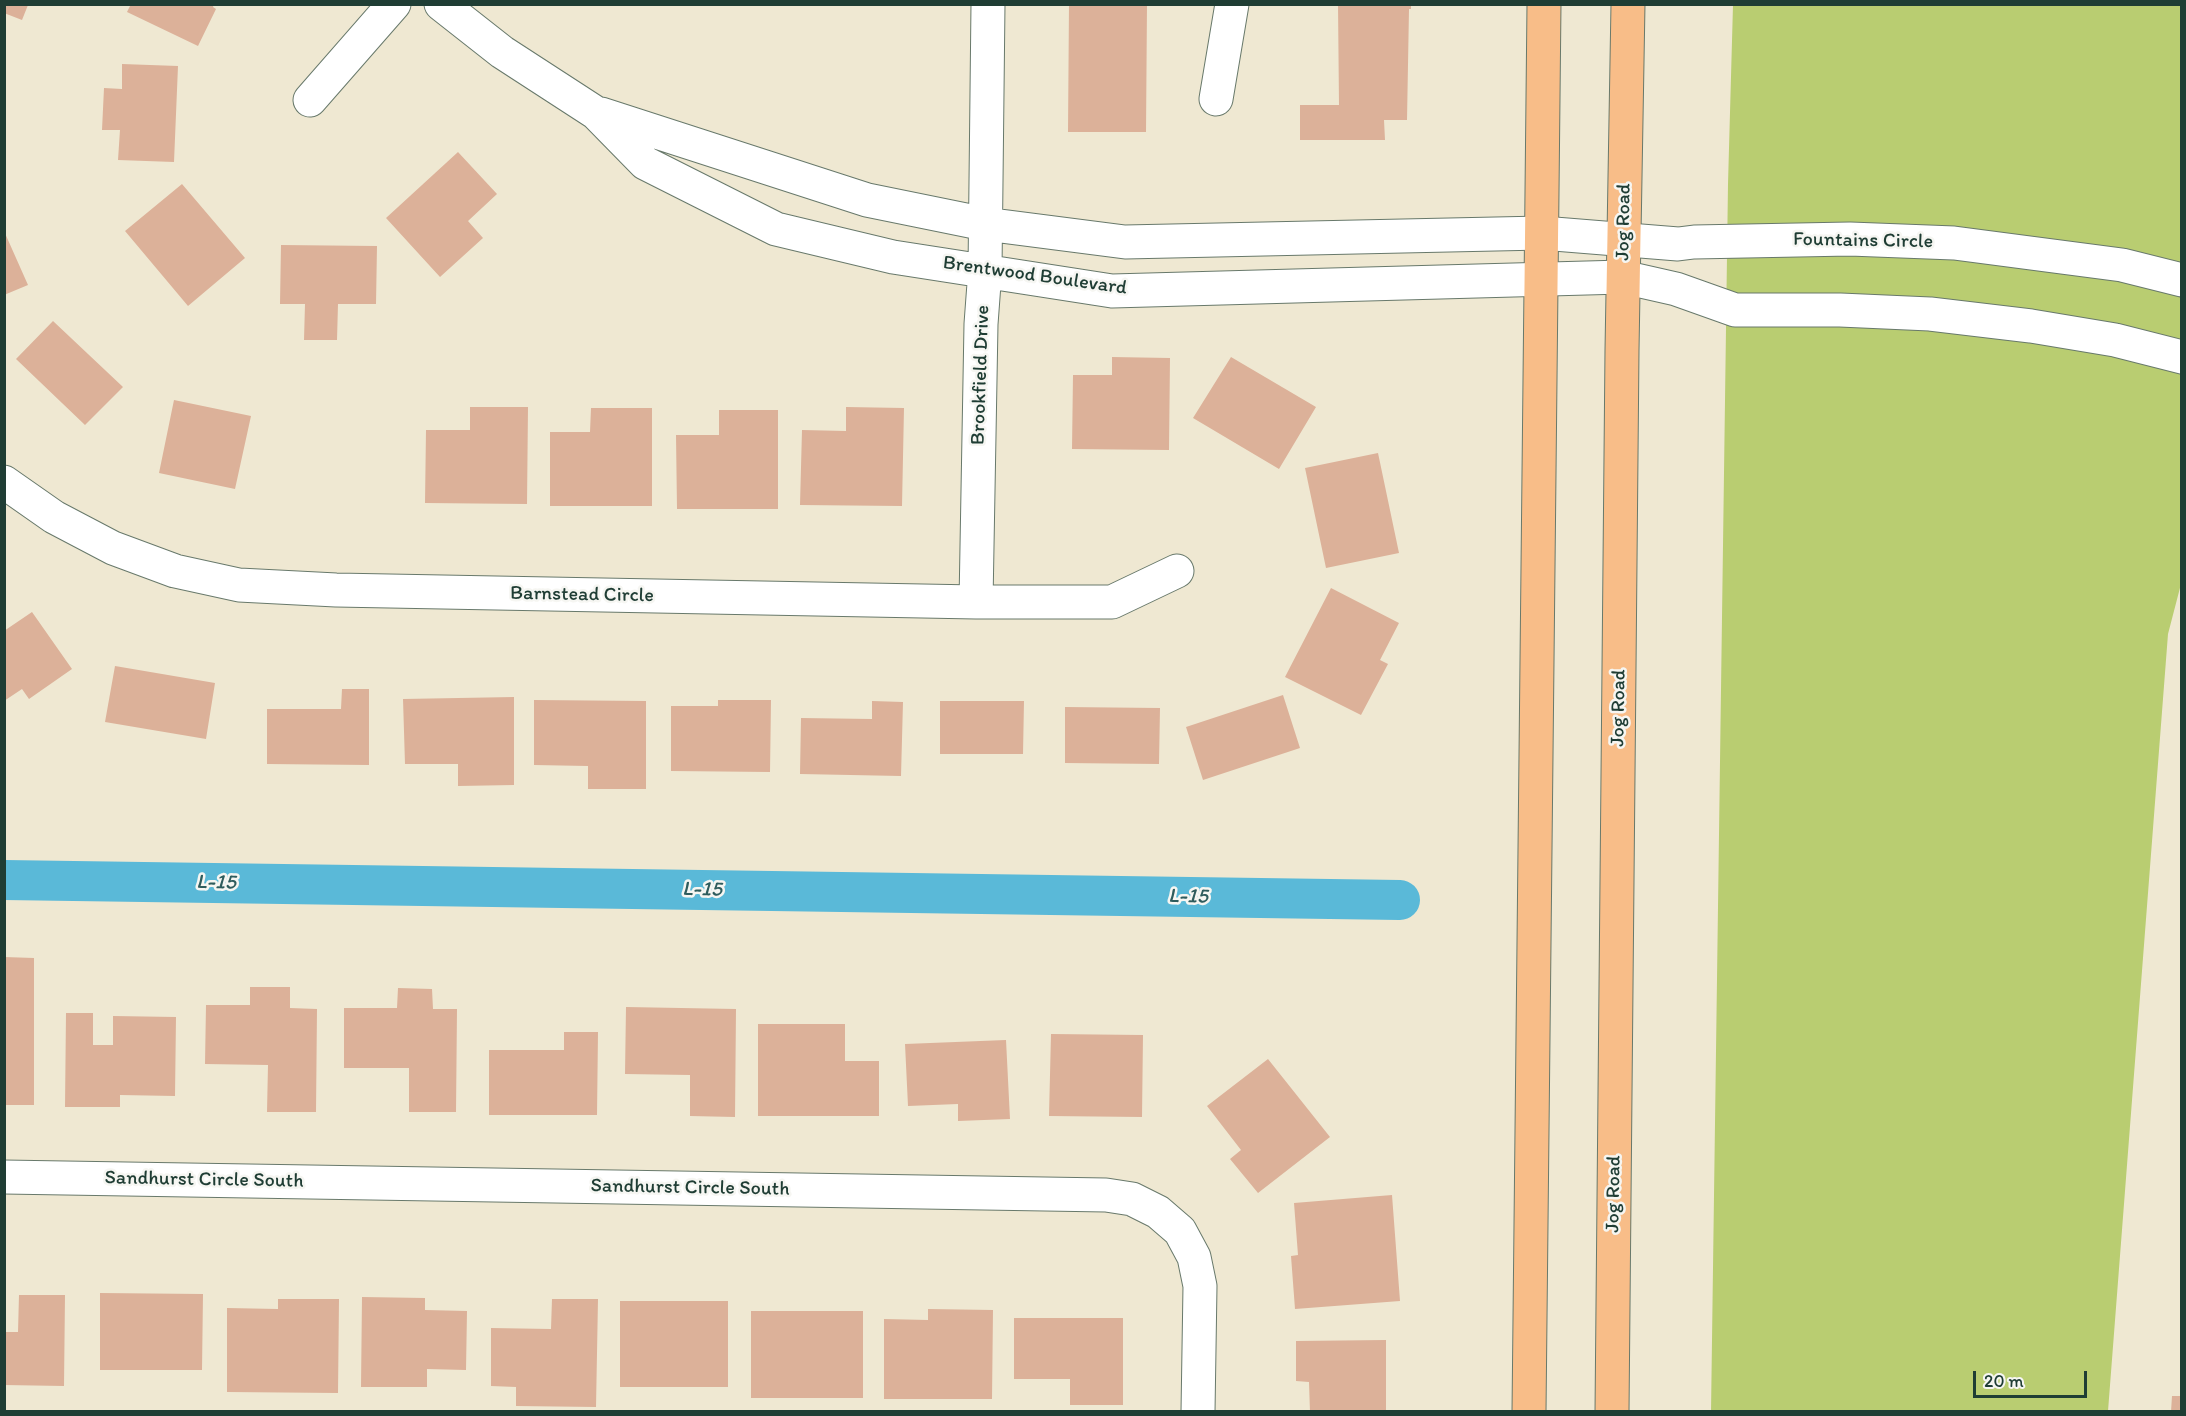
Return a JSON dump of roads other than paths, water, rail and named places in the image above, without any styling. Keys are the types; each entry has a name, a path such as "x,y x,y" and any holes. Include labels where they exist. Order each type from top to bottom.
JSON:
{"main road":[{"path":"1529,1412 1544,4"},
{"name":"Jog Road","path":"1612,1412 1623,277 1628,4"}],"street":[{"path":"310,100 394,4"},
{"name":"Brentwood Boulevard","path":"441,4 502,52 596,112 645,163 776,229 893,256 1112,291 1623,277"},
{"name":"Brookfield Drive","path":"976,602 981,324 985,270 988,4"},
{"path":"1216,99 1232,4"},
{"name":"Brentwood Boulevard","path":"596,112 867,200 985,224 1125,242 1542,233"},
{"name":"Fountains Circle","path":"1542,233 1678,244 1850,238 1954,243 2122,265 2181,280"},
{"path":"1623,277 1676,289 1735,310 1840,310 1930,314 2031,326 2115,340 2181,357"},
{"name":"Barnstead Circle","path":"4,482 54,517 113,548 175,571 239,585 336,590 976,602 1112,602 1177,572"},
{"name":"Sandhurst Circle South","path":"4,1177 1106,1195 1132,1199 1158,1212 1180,1232 1194,1257 1200,1286 1198,1412"}],"waterway":[{"name":"L-15","path":"4,880 1400,900"}]}
